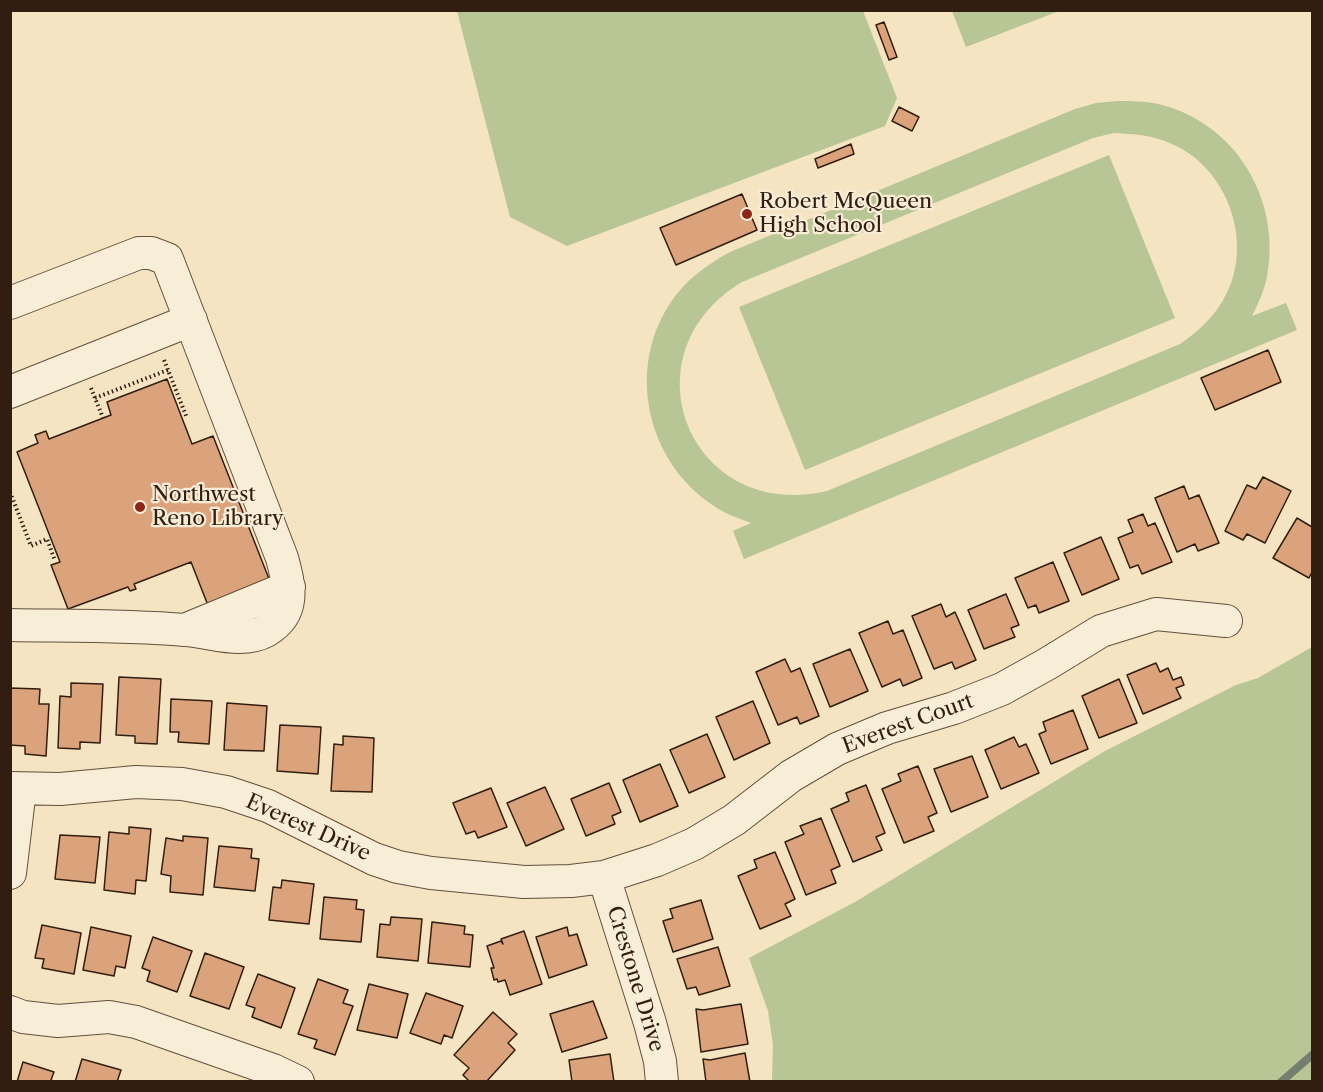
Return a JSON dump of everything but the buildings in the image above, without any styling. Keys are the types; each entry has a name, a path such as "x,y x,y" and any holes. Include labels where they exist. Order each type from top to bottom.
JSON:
{"street":[{"path":"10,303 139,253 151,253 166,259 192,321 282,558 289,586 285,612 272,627 252,637 186,630 10,624"},
{"path":"10,392 192,321"},
{"name":"Everest Court","path":"604,877 657,860 694,844 734,820 791,776 837,749 887,728 954,708 1002,688 1101,631 1156,614 1226,621"},
{"name":"Everest Drive","path":"15,789 60,789 136,782 182,784 226,792 268,806 364,854 398,867 431,873 524,882 571,881 604,877"},
{"path":"10,873 15,789"},
{"name":"Crestone Drive","path":"604,877 650,1023 660,1061 662,1082"},
{"path":"10,1012 23,1017 58,1021 109,1017 136,1023 273,1070 298,1082"}],"path":[{"path":"162,354 187,418"},
{"path":"95,398 168,370"},
{"path":"10,492 31,546 46,539 55,561"}],"green space":[{"path":"457,11 863,11 897,98 885,126 567,246 510,217"},
{"path":"952,11 1059,11 966,47"},
{"path":"1143,102 1186,113 1210,128 1231,147 1247,169 1260,194 1267,220 1270,248 1267,277 1252,316 1286,303 1297,330 744,559 733,531 751,523 718,509 691,488 673,466 659,441 651,414 647,387 649,359 656,331 669,305 681,288 712,262 730,252 1075,109 1096,103","holes":["1114,133 1158,139 1192,156 1209,172 1232,212 1237,258 1232,281 1218,308 1192,335 1180,344 827,491 779,494 739,482 708,458 688,425 680,388 685,350 706,313 742,282 1093,138"]},
{"path":"1109,155 1175,318 805,470 739,307"},
{"path":"1312,647 1312,1081 772,1081 773,1045 768,1011 749,958 855,902 1105,751 1236,685 1258,678"}],"waterway":[{"path":"1281,1082 1312,1055"}],"place":[{"name":"Robert McQueen High School","path":"747,214"},
{"name":"Northwest Reno Library","path":"140,507"}]}
